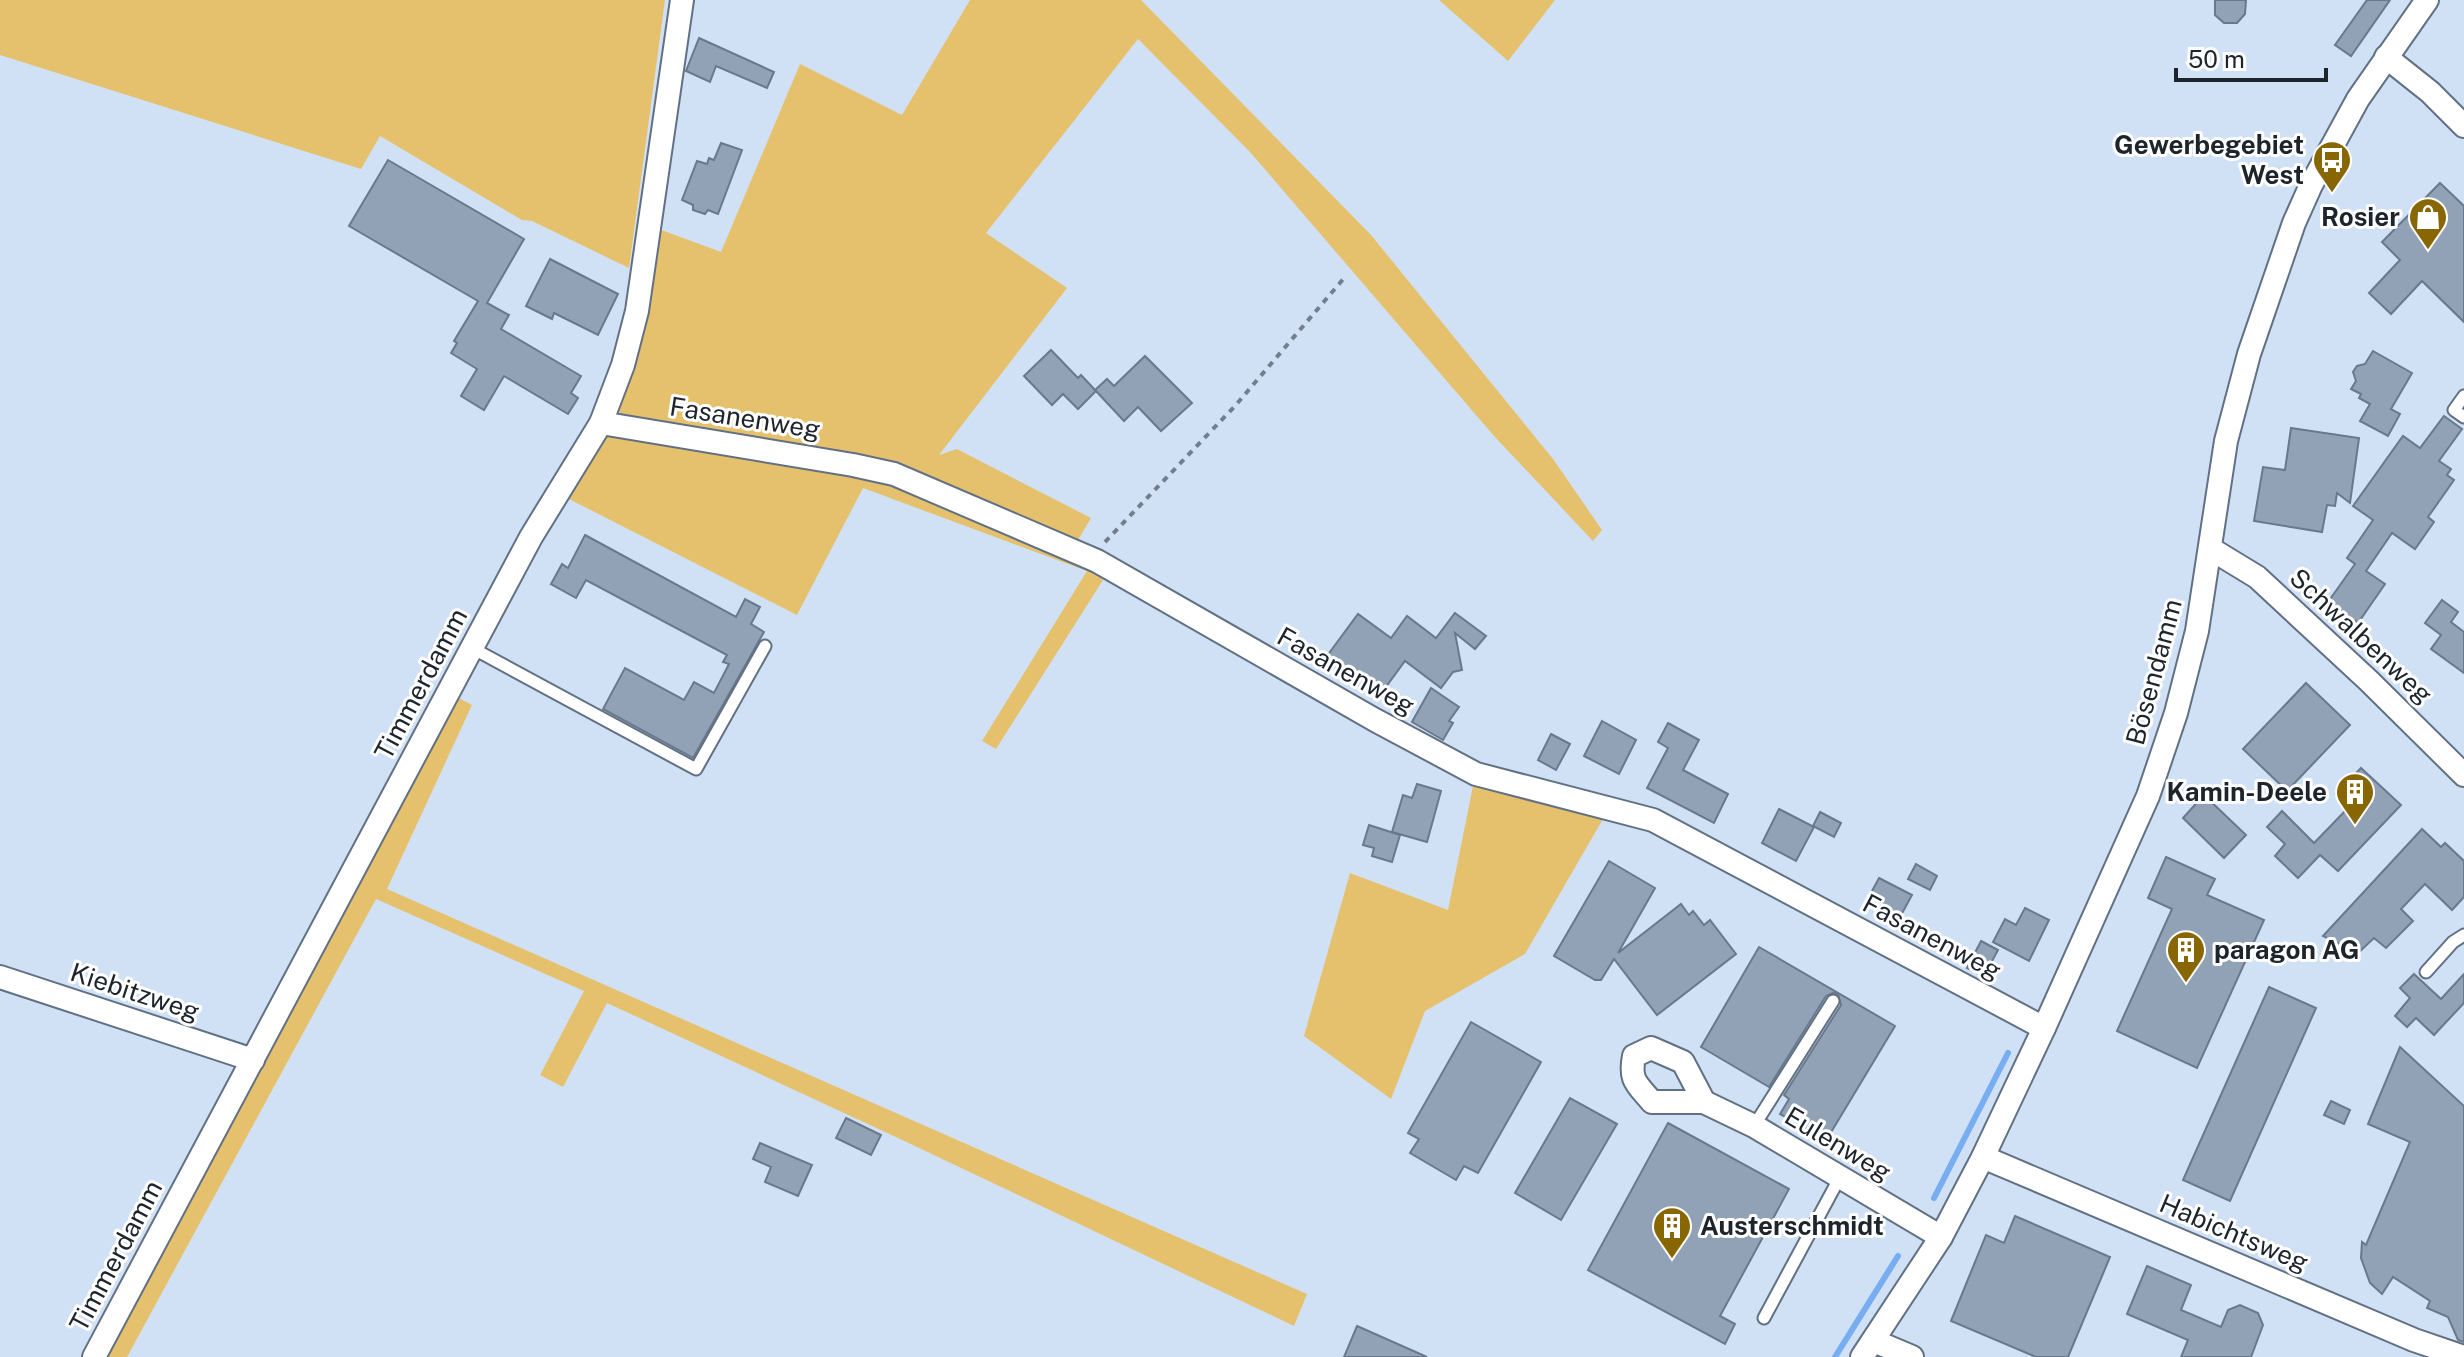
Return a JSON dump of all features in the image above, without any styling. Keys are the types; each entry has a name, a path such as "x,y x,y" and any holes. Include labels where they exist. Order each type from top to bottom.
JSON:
{"street":[{"name":"Timmerdamm","path":"94,1357 531,537 601,423 623,365 637,311 682,0"},
{"name":"Bösendamm","path":"1912,1357 1868,1349 1941,1237 1983,1157 2148,796 2176,713 2197,631 2226,441 2249,354 2294,223 2358,99 2427,0"},
{"path":"2386,57 2430,92 2464,126"},
{"name":"Fasanenweg","path":"601,423 894,474 1092,560 1476,774 1653,820 2044,1028"},
{"name":"Schwalbenweg","path":"2211,549 2257,577 2464,775"},
{"name":"Kiebitzweg","path":"0,977 253,1060"},
{"name":"Eulenweg","path":"1704,1102 1754,1126 1941,1237"},
{"name":"Habichtsweg","path":"1983,1157 2414,1340 2464,1357"}],"lane":[{"path":"2464,396 2454,410 2464,417"},
{"path":"472,648 696,769 765,646"},
{"path":"2426,972 2453,942 2464,935"},
{"path":"1754,1126 1833,1001"},
{"path":"1764,1318 1840,1177"}],"path":[{"path":"1092,560 1097,550 1235,406 1345,277"}],"shaded area":[{"path":"0,0 665,0 629,268 532,221 522,220 380,136 361,169 0,55"},
{"path":"970,0 1141,0 1371,235 1553,459 1602,530 1593,541 1494,436 1250,152 1138,39 986,233 1067,288 939,455 957,449 1091,518 1075,545 895,467 629,420 620,413 617,403 656,228 721,252 800,64 902,115"},
{"path":"1439,0 1555,0 1508,61"},
{"path":"604,430 893,478 1090,567 1103,580 996,749 982,741 1087,571 863,488 797,615 563,496"},
{"path":"455,696 472,705 387,889 1307,1294 1294,1326 607,1003 563,1087 540,1075 584,991 376,899 127,1357 99,1357"},
{"path":"1474,781 1607,812 1525,954 1425,1011 1391,1099 1304,1036 1350,873 1448,910"}],"building":[{"path":"2215,0 2246,0 2245,14 2237,23 2224,23 2215,15"},
{"path":"2367,0 2390,0 2351,56 2335,45"},
{"path":"699,38 774,72 767,88 716,66 710,82 686,71"},
{"path":"721,143 742,150 718,214 708,210 705,214 693,210 693,205 682,200 697,161 707,164 709,158 714,160"},
{"path":"388,160 524,239 487,303 509,315 501,329 581,376 571,393 578,398 568,414 504,376 484,410 461,396 477,369 451,353 457,343 454,341 478,301 349,226"},
{"name":"Rosier","path":"2440,183 2464,206 2464,322 2422,281 2391,314 2369,293 2400,260 2382,242"},
{"path":"550,259 618,294 598,335 554,313 552,319 526,306"},
{"path":"1051,350 1078,378 1081,375 1096,391 1078,409 1063,394 1052,405 1024,376"},
{"path":"2373,351 2412,373 2391,409 2400,414 2388,436 2360,421 2370,404 2351,389 2356,381 2353,372 2357,366 2365,364"},
{"path":"1145,356 1192,403 1161,431 1138,407 1124,421 1095,390 1107,379 1114,386"},
{"path":"2444,416 2462,429 2439,461 2451,469 2447,475 2454,480 2428,517 2434,522 2415,549 2392,533 2366,571 2385,584 2358,623 2328,602 2355,564 2347,558 2373,520 2353,506 2403,436 2420,448"},
{"path":"2291,428 2359,438 2350,503 2337,493 2335,506 2327,505 2322,532 2254,521 2263,467 2285,470"},
{"path":"585,535 736,617 745,599 760,607 751,624 764,632 693,758 603,709 625,668 684,700 694,682 714,693 729,664 723,662 727,655 586,580 576,598 551,584 562,564 568,568"},
{"path":"2442,600 2458,612 2451,622 2464,632 2464,673 2431,649 2441,635 2425,623"},
{"path":"1455,613 1486,636 1475,649 1455,633 1462,670 1453,672 1441,688 1405,661 1377,699 1324,660 1358,614 1391,638 1407,616 1436,638"},
{"path":"2306,683 2350,725 2287,791 2243,749"},
{"path":"1431,688 1459,707 1449,721 1453,723 1443,740 1412,722"},
{"path":"1602,721 1636,740 1619,774 1584,756"},
{"path":"1668,723 1699,740 1683,770 1728,794 1714,823 1647,788 1668,748 1658,742"},
{"path":"1551,734 1570,744 1556,770 1538,760"},
{"name":"Kamin-Deele","path":"2361,768 2401,805 2338,871 2320,855 2298,878 2275,856 2285,844 2267,827 2282,811 2314,843 2349,807 2336,794"},
{"path":"1417,784 1441,791 1427,842 1392,832 1403,795 1412,798"},
{"path":"2204,795 2246,835 2224,858 2183,818"},
{"path":"1779,809 1814,827 1796,861 1762,843"},
{"path":"1820,812 1841,823 1834,837 1813,826"},
{"path":"1369,825 1400,835 1392,862 1372,856 1374,848 1363,845"},
{"name":"paragon AG","path":"2422,829 2441,847 2445,843 2464,861 2464,897 2452,910 2425,884 2401,909 2413,921 2386,948 2374,938 2358,953 2323,936"},
{"name":"paragon AG","path":"2166,857 2215,879 2207,895 2264,920 2197,1068 2117,1031 2172,909 2148,898"},
{"path":"1609,861 1655,888 1618,953 1681,904 1689,915 1693,911 1704,925 1710,920 1736,954 1657,1015 1614,959 1601,980 1595,980 1554,956"},
{"path":"1916,864 1937,876 1930,890 1908,879"},
{"path":"1879,878 1912,895 1899,919 1866,902"},
{"path":"2025,908 2049,920 2029,961 1993,942 2005,919 2016,925"},
{"path":"1981,941 1998,950 1984,976 1967,968"},
{"path":"1759,947 1895,1026 1827,1139 1780,1114 1789,1099 1784,1095 1841,1005 1838,994 1826,996 1769,1087 1701,1047"},
{"path":"2414,974 2441,999 2464,974 2464,1003 2434,1035 2416,1018 2407,1027 2395,1016 2410,998 2400,988"},
{"path":"2269,987 2316,1008 2230,1201 2183,1180"},
{"path":"1471,1022 1541,1062 1478,1173 1464,1166 1456,1180 1410,1153 1419,1139 1408,1133"},
{"path":"2400,1047 2464,1106 2464,1342 2458,1340 2448,1317 2427,1308 2430,1301 2393,1277 2382,1294 2370,1283 2361,1258 2362,1242 2366,1245 2410,1142 2368,1124"},
{"path":"1570,1098 1617,1124 1561,1220 1515,1193"},
{"path":"2331,1101 2350,1110 2344,1124 2324,1115"},
{"path":"846,1118 881,1135 871,1155 836,1138"},
{"name":"Austerschmidt","path":"1668,1123 1789,1189 1720,1316 1735,1324 1725,1344 1588,1270"},
{"path":"760,1143 812,1165 798,1196 765,1182 771,1167 753,1159"},
{"path":"2015,1216 2110,1257 2068,1357 2036,1357 1951,1321 1986,1235 2004,1243"},
{"path":"2147,1266 2191,1285 2181,1310 2221,1327 2228,1310 2240,1305 2258,1313 2263,1325 2251,1357 2181,1357 2188,1340 2127,1314"},
{"path":"1357,1326 1427,1357 1344,1357"}],"waterway":[{"path":"1934,1198 2008,1053"},
{"path":"1835,1357 1898,1256"}],"place":[{"name":"Gewerbegebiet West","path":"2332,194"},
{"name":"Rosier","path":"2428,251"},
{"name":"Kamin-Deele","path":"2355,826"},
{"name":"paragon AG","path":"2186,984"},
{"name":"Austerschmidt","path":"1672,1260"}]}
